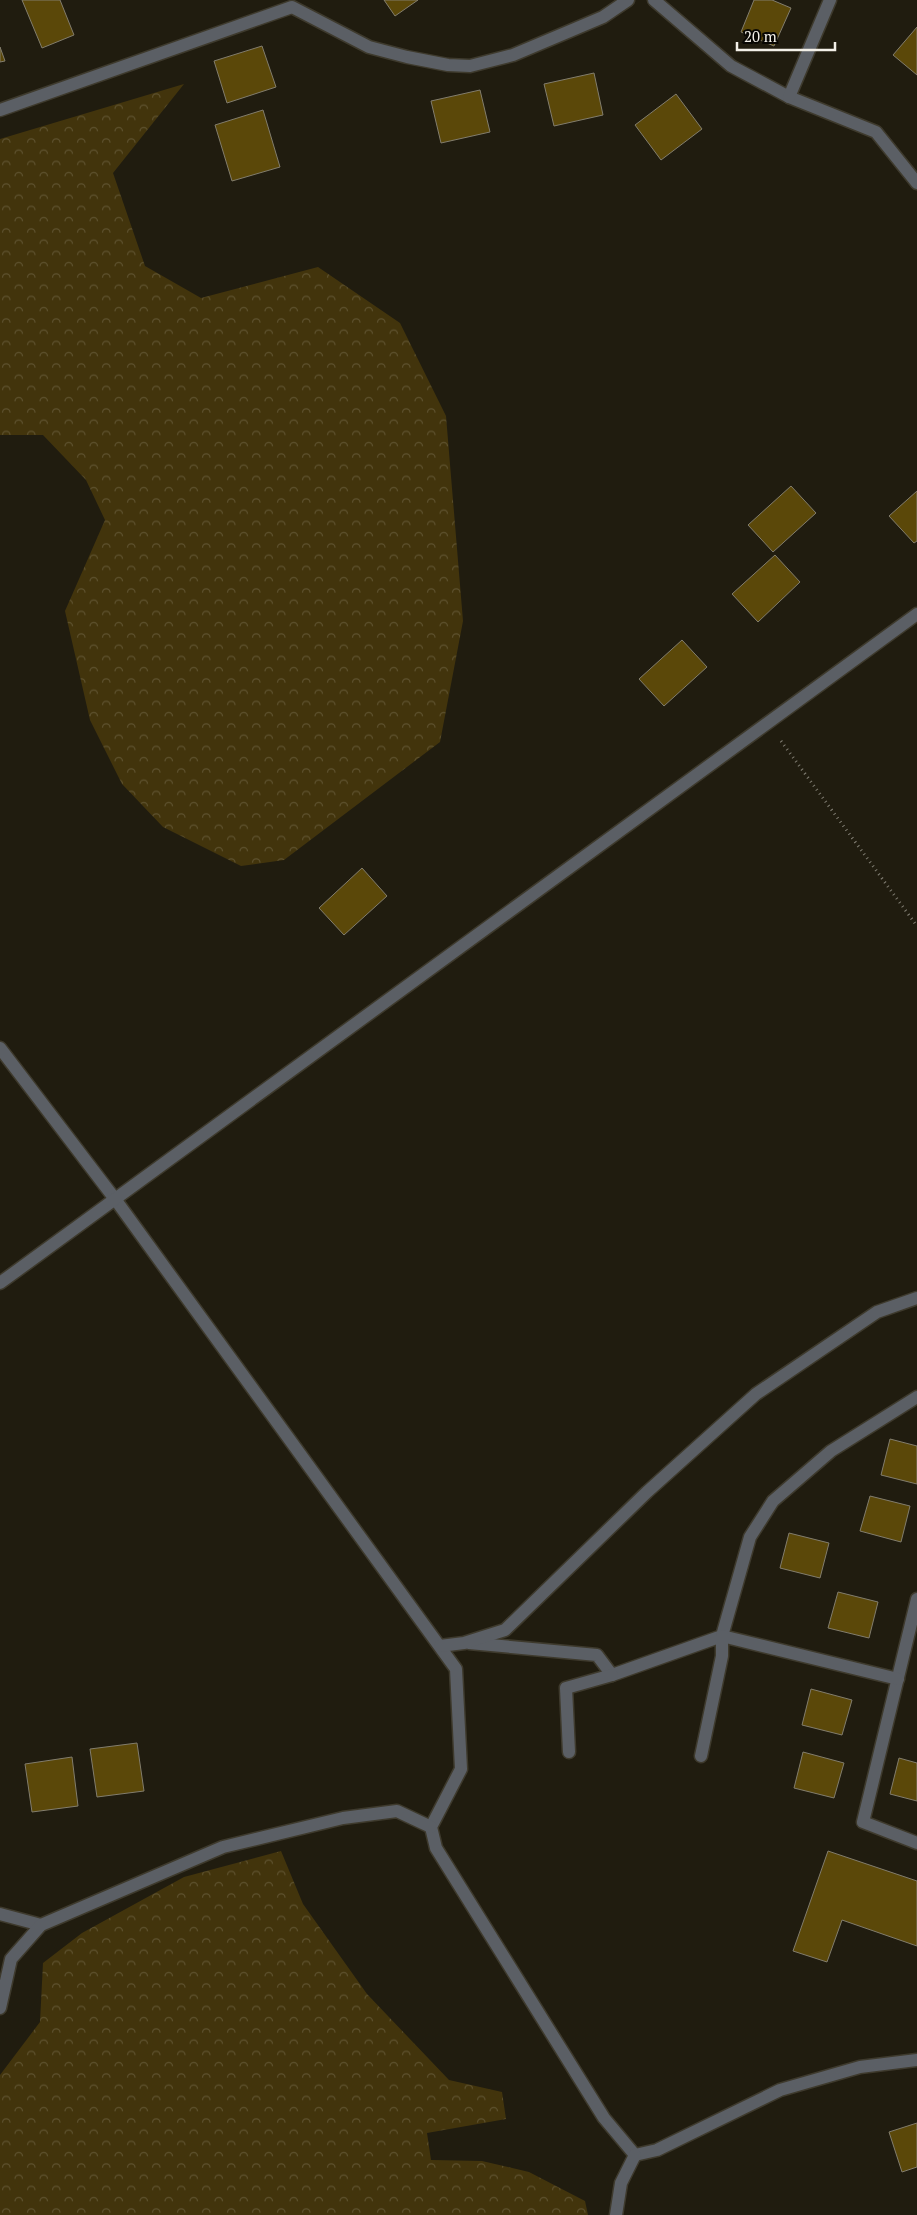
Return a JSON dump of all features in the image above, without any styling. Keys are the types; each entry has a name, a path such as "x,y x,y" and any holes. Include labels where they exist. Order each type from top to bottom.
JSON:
{"street":[{"path":"0,110 292,7 370,47 415,59 448,65 470,66 513,55 603,17 628,0"},
{"path":"654,0 731,66 789,97 876,132 917,183"},
{"path":"789,97 830,0"},
{"path":"0,1283 917,614"},
{"path":"0,1048 115,1199 456,1670 461,1769 431,1827 436,1848 604,2118 635,2155"},
{"path":"440,1646 464,1643 505,1630 647,1492 756,1394 877,1312 917,1298"},
{"path":"701,1756 722,1656 722,1636 750,1538 773,1501 831,1451 917,1397"},
{"path":"917,1599 864,1822 917,1843"},
{"path":"569,1752 566,1688 612,1675 722,1636 898,1679"},
{"path":"464,1643 597,1655 612,1675"},
{"path":"0,2008 12,1959 41,1925 223,1847 343,1818 397,1811 431,1827"},
{"path":"0,1914 41,1925"},
{"path":"635,2155 657,2150 780,2090 860,2067 917,2060"},
{"path":"616,2215 621,2183 635,2155"}],"path":[{"path":"768,723 917,926"}],"green space":[{"path":"184,84 113,173 145,266 201,298 318,267 400,323 446,416 463,621 440,742 284,860 241,866 163,827 122,784 90,720 65,611 105,520 86,480 43,435 0,435 0,139"},
{"path":"281,1851 303,1904 367,1994 449,2080 502,2092 506,2119 427,2133 431,2160 482,2161 529,2172 585,2201 588,2215 0,2215 0,2075 40,2022 43,1963 82,1933 184,1877"}],"building":[{"path":"22,0 60,0 74,35 42,48"},
{"path":"384,0 418,0 395,16"},
{"path":"754,0 772,0 791,8 774,46 741,32"},
{"path":"917,27 917,75 893,55"},
{"path":"262,46 276,87 227,103 214,61"},
{"path":"0,47 5,61 0,62"},
{"path":"594,73 603,115 554,126 544,84"},
{"path":"480,90 490,132 441,143 431,101"},
{"path":"676,94 702,129 661,160 635,125"},
{"path":"263,110 280,167 232,181 215,125"},
{"path":"791,486 816,513 773,552 748,525"},
{"path":"917,491 917,541 914,543 889,516"},
{"path":"775,555 800,582 758,622 732,594"},
{"path":"682,640 707,667 664,706 639,679"},
{"path":"362,868 387,896 344,935 319,908"},
{"path":"890,1439 917,1446 917,1484 881,1475"},
{"path":"870,1496 910,1506 901,1542 860,1531"},
{"path":"789,1533 829,1543 820,1578 780,1568"},
{"path":"838,1592 878,1602 869,1638 828,1628"},
{"path":"811,1689 852,1700 842,1735 802,1725"},
{"path":"137,1743 144,1791 97,1797 90,1749"},
{"path":"803,1752 844,1763 834,1798 794,1788"},
{"path":"72,1757 78,1806 32,1812 25,1764"},
{"path":"899,1758 917,1763 917,1801 890,1794"},
{"path":"828,1851 917,1881 917,1946 842,1920 827,1962 793,1951"},
{"path":"917,2123 917,2167 902,2172 889,2132"}]}
